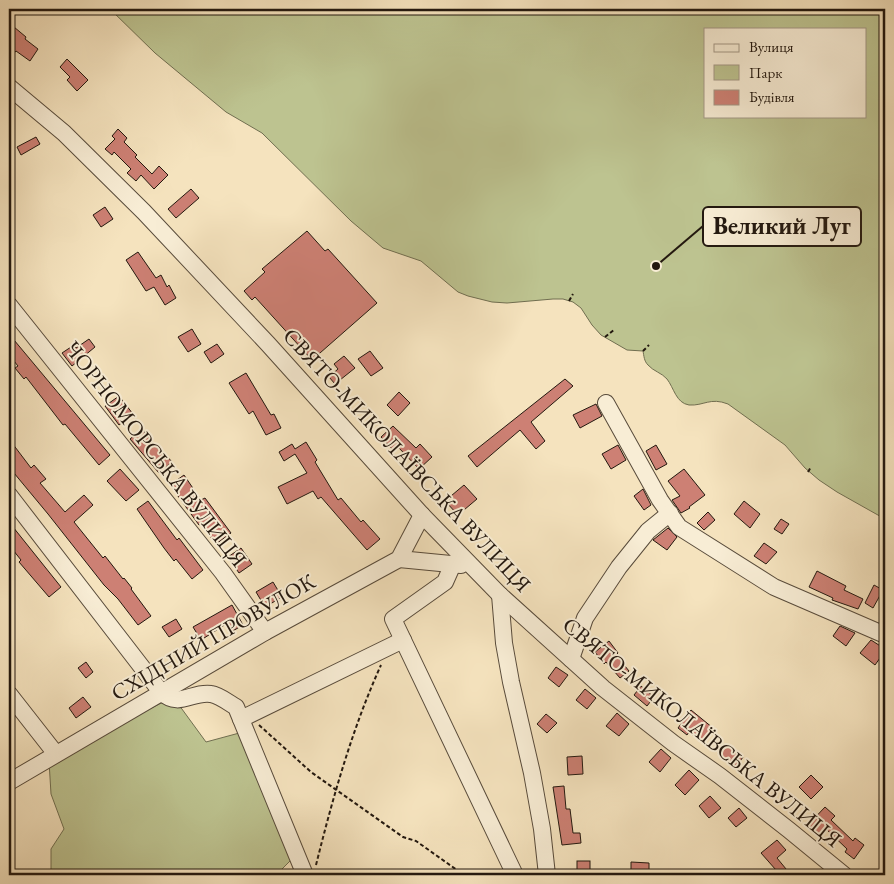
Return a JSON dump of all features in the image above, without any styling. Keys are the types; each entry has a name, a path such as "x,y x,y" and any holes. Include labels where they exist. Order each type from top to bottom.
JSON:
{"street":[{"name":"СВЯТО-МИКОЛАЇВСЬКА ВУЛИЦЯ","path":"9,87 64,133 144,212 268,344 422,515 500,595 603,688 665,737 720,776 844,875"},
{"name":"ЧОРНОМОРСЬКА ВУЛИЦЯ","path":"9,305 222,573 265,632"},
{"path":"606,403 660,500 679,527 774,587 885,635"},
{"path":"9,495 161,692 168,698 182,700 211,694 236,707 245,717 310,870"},
{"path":"571,659 585,618 614,575 648,531 670,513"},
{"path":"422,515 399,559 471,566"},
{"name":"СХІДНИЙ ПРОВУЛОК","path":"9,782 265,632 399,559"},
{"path":"453,564 445,582 393,619 396,644 515,875"},
{"path":"500,595 507,662 542,829 547,875"},
{"path":"245,717 396,644"},
{"path":"9,694 56,754"}],"path":[{"path":"569,301 573,294"},
{"path":"605,336 615,329"},
{"path":"643,351 649,345"},
{"path":"808,472 811,467"},
{"path":"310,870 371,688 396,644"},
{"path":"245,717 311,772 403,837 416,841 464,875"}],"green space":[{"path":"110,9 885,9 885,519 819,480 805,468 785,445 728,404 716,401 694,405 685,404 676,395 667,379 652,369 647,363 643,351 627,350 601,335 581,308 573,302 553,299 507,303 492,302 468,296 458,292 421,261 383,248 351,221 262,133 226,112 155,53"},
{"path":"165,701 179,705 206,742 243,732 294,857 276,875 53,875 51,872 51,849 64,829 51,794 49,761"}],"building":[{"path":"14,27 38,49 30,61 16,51 9,59 9,33"},
{"path":"67,59 88,80 77,91 67,80 70,77 60,67"},
{"path":"118,129 127,138 124,142 137,155 135,157 152,174 159,166 168,175 154,189 141,175 136,181 127,173 131,169 114,152 112,155 105,149 115,139 112,136"},
{"path":"36,137 40,144 21,155 17,147"},
{"path":"191,189 199,198 176,218 168,209"},
{"path":"105,207 113,219 101,227 93,215"},
{"path":"307,231 325,251 328,249 377,303 312,360 255,297 252,300 244,291 265,272 262,269"},
{"path":"138,252 156,278 161,275 167,287 169,285 176,298 165,305 154,287 146,291 126,260"},
{"path":"192,329 201,344 188,352 178,337"},
{"path":"9,334 110,455 99,465 65,424 63,425 26,377 24,379 15,368 18,366 9,355"},
{"path":"89,339 95,347 72,366 62,353 74,345 76,348"},
{"path":"217,344 224,354 211,363 204,352"},
{"path":"370,351 383,368 371,376 358,359"},
{"path":"344,356 355,368 335,384 329,377 338,369 334,364"},
{"path":"246,373 271,415 274,414 281,428 266,435 253,411 249,414 229,383"},
{"path":"565,379 573,386 531,422 545,441 536,449 520,430 477,467 468,456"},
{"path":"399,392 410,403 398,416 387,405"},
{"path":"119,396 133,414 119,425 105,406"},
{"path":"596,404 602,416 580,428 573,415"},
{"path":"393,426 416,448 420,444 432,457 419,469 398,447 394,451 381,437"},
{"path":"142,429 158,449 160,448 172,462 159,473 130,439"},
{"path":"9,439 31,468 34,465 46,479 40,483 65,512 84,495 93,505 74,522 103,558 105,556 124,578 151,616 138,625 9,467"},
{"path":"306,442 317,460 315,462 338,500 341,498 361,522 363,520 380,539 367,550 321,497 318,499 313,491 287,504 278,487 307,473 295,454 284,461 279,452 292,444 295,449"},
{"path":"618,445 626,460 611,469 602,454"},
{"path":"656,445 667,464 656,470 646,451"},
{"path":"120,469 139,490 126,501 107,481"},
{"path":"684,469 705,495 681,513 672,500 680,496 668,481"},
{"path":"184,475 201,500 205,498 231,533 216,544 201,524 199,525 170,485"},
{"path":"464,485 477,499 458,515 445,501"},
{"path":"643,489 651,505 644,510 634,496"},
{"path":"148,501 177,540 179,538 203,570 192,579 176,559 174,561 137,509"},
{"path":"744,501 760,514 750,528 734,514"},
{"path":"708,512 715,520 704,530 697,523"},
{"path":"781,519 789,524 782,534 774,529"},
{"path":"9,522 61,587 49,597 19,562 21,560 9,545"},
{"path":"668,528 677,537 667,550 653,540"},
{"path":"764,543 777,552 766,564 754,556"},
{"path":"241,548 252,564 239,573 228,557"},
{"path":"817,571 846,586 844,590 863,599 858,609 832,600 833,598 809,587"},
{"path":"273,582 282,597 265,607 256,592"},
{"path":"874,585 883,590 873,608 865,603"},
{"path":"232,605 243,625 231,632 226,624 201,640 193,627"},
{"path":"176,619 182,629 169,637 162,627"},
{"path":"840,626 855,633 846,646 833,636"},
{"path":"871,640 885,649 875,665 860,653"},
{"path":"609,641 618,653 616,655 629,671 620,678 606,662 604,664 595,652"},
{"path":"86,662 93,672 86,678 78,668"},
{"path":"556,667 568,675 559,687 548,678"},
{"path":"641,686 654,697 647,706 634,695"},
{"path":"585,689 596,698 587,709 576,700"},
{"path":"83,697 91,707 76,718 69,708"},
{"path":"691,710 713,728 701,742 689,732 687,735 678,728"},
{"path":"617,713 629,724 619,736 606,726"},
{"path":"546,714 557,723 547,733 537,724"},
{"path":"725,744 743,757 736,767 718,754"},
{"path":"661,749 671,758 660,772 649,762"},
{"path":"582,756 583,774 568,775 567,757"},
{"path":"689,770 699,780 685,795 675,785"},
{"path":"811,775 823,787 811,799 799,787"},
{"path":"564,786 566,809 570,809 573,833 580,833 581,843 562,845 553,787"},
{"path":"710,796 721,808 709,818 699,806"},
{"path":"825,807 835,816 831,820 853,841 855,838 864,845 854,859 845,852 847,849 825,828 819,834 808,825"},
{"path":"739,808 747,818 736,827 728,818"},
{"path":"777,840 786,850 777,858 791,875 769,875 776,870 761,853"},
{"path":"577,861 590,861 590,873 577,873"},
{"path":"631,862 649,863 649,875 631,875"}],"place":[{"name":"Великий Луг","path":"656,266"}]}
